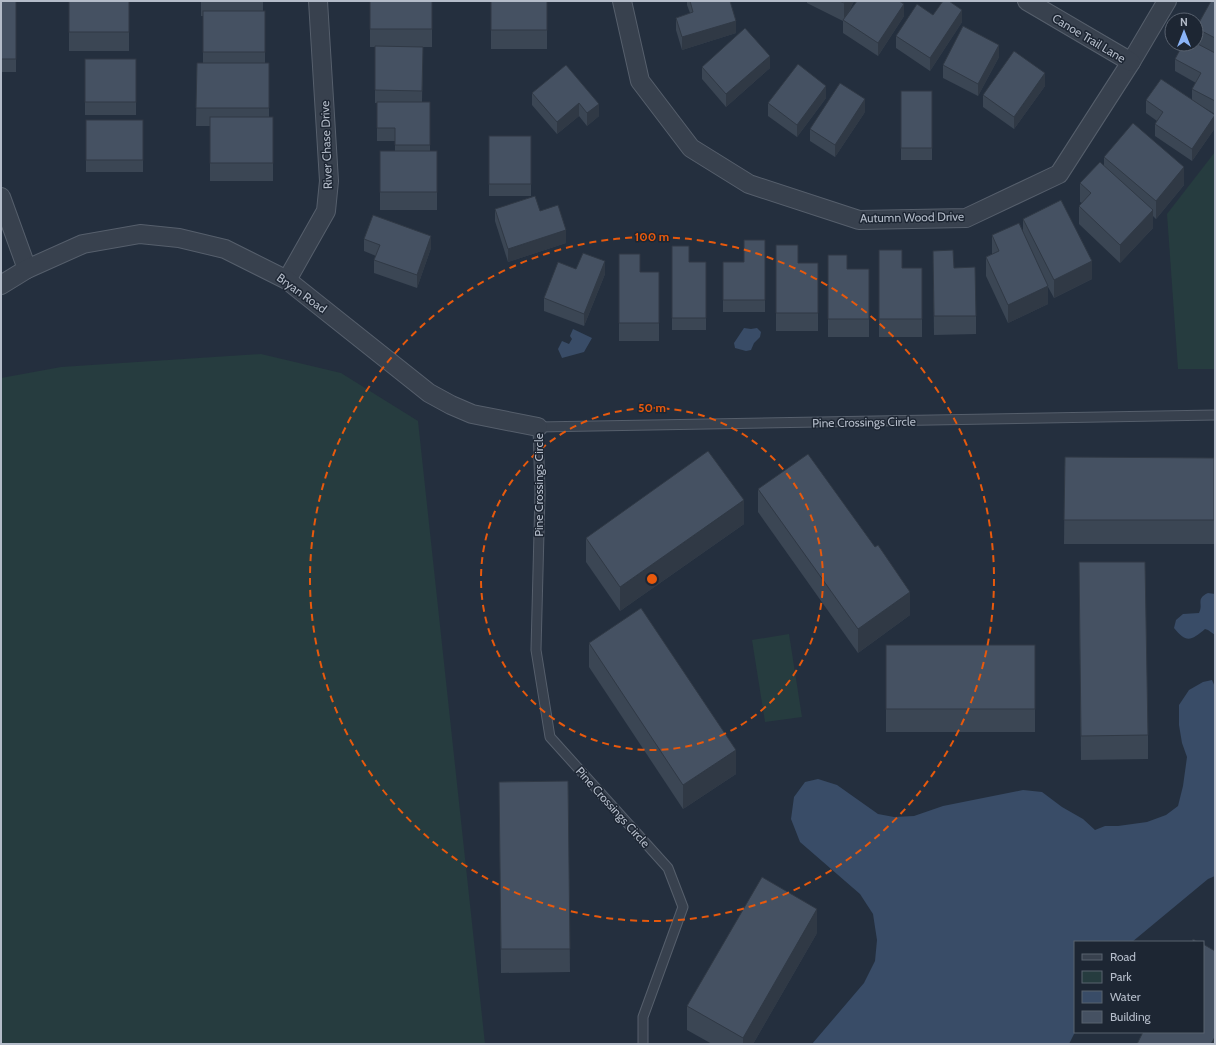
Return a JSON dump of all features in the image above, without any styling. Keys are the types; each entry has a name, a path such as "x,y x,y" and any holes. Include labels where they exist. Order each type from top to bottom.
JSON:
{"street":[{"name":"River Chase Drive","path":"287,280 326,212 329,181 318,1"},
{"name":"Autumn Wood Drive","path":"622,1 640,81 691,148 749,184 858,220 966,218 1059,174 1131,62 1167,1"},
{"name":"Canoe Trail Lane","path":"1027,1 1131,62"},
{"path":"1,197 27,269"},
{"name":"Bryan Road","path":"1,285 27,269 83,244 140,234 179,238 225,249 287,280 429,393 472,414 538,427"}],"lane":[{"name":"Pine Crossings Circle","path":"643,1044 644,1017 683,907 668,868 550,737 536,650 540,493 538,427 1215,415"}],"green space":[{"path":"1215,152 1215,369 1178,369 1167,214"},
{"path":"261,354 341,373 418,421 485,1044 1,1044 1,378 61,367"},
{"path":"789,634 802,717 765,722 752,640"}],"water":[{"path":"744,328 757,328 761,332 760,337 754,343 751,350 746,351 735,348 734,343"},
{"path":"573,329 592,338 584,352 562,358 558,349 562,341 569,344 572,339 570,336"},
{"path":"1208,593 1215,594 1215,635 1205,629 1192,638 1185,638 1174,628 1176,620 1183,614 1199,613 1202,597"},
{"path":"1212,680 1215,687 1215,876 1208,879 1133,941 1074,941 1074,1033 1069,1044 812,1044 864,983 875,961 877,940 873,914 860,894 800,842 791,819 794,797 805,782 818,779 837,785 878,814 894,817 914,816 943,806 1023,790 1042,792 1062,807 1083,819 1095,830 1105,826 1118,826 1147,822 1166,815 1178,806 1183,786 1187,757 1182,743 1179,725 1179,705 1189,690 1203,682"}],"building":[{"path":"1,1 16,1 16,59 1,59"},
{"path":"69,1 129,1 129,32 69,32"},
{"path":"370,1 432,1 432,29 370,29"},
{"path":"491,1 547,1 547,30 491,30"},
{"path":"690,1 730,1 736,21 682,37 676,18 693,12"},
{"path":"857,1 899,1 904,4 878,43 843,20"},
{"path":"943,1 949,1 962,10 930,58 896,36 917,4 933,15"},
{"path":"1211,1 1215,1 1215,38 1204,32 1204,14"},
{"path":"203,11 265,11 265,52 203,52"},
{"path":"963,26 999,45 978,84 943,65"},
{"path":"745,28 770,56 726,94 702,67"},
{"path":"375,46 423,47 422,91 375,90"},
{"path":"1204,47 1215,53 1215,101 1192,89 1201,73 1175,59 1179,52 1204,52"},
{"path":"1014,51 1045,73 1014,117 983,95"},
{"path":"85,59 136,59 136,102 85,102"},
{"path":"197,63 269,63 269,108 196,108"},
{"path":"798,64 826,86 797,125 768,103"},
{"path":"566,65 599,104 587,113 579,103 557,122 532,93"},
{"path":"1161,79 1215,115 1192,149 1155,124 1163,112 1146,100"},
{"path":"840,83 865,99 835,145 810,129"},
{"path":"901,91 932,91 932,148 901,148"},
{"path":"377,102 430,102 430,145 395,145 395,128 377,128"},
{"path":"210,117 273,117 273,163 210,163"},
{"path":"86,120 143,120 143,160 86,160"},
{"path":"1133,123 1184,167 1156,201 1104,157"},
{"path":"489,136 531,136 531,184 489,184"},
{"path":"380,151 437,151 437,192 380,192"},
{"path":"1100,162 1153,210 1120,245 1079,206 1091,193 1080,183"},
{"path":"535,196 540,211 558,205 566,230 508,249 495,209"},
{"path":"1061,200 1092,261 1054,280 1023,219"},
{"path":"373,215 431,236 417,275 374,260 380,245 364,239"},
{"path":"1019,223 1048,286 1008,305 986,257 999,251 992,235"},
{"path":"744,240 765,240 765,300 723,300 723,262 744,262"},
{"path":"776,245 798,245 798,263 818,263 818,313 776,313"},
{"path":"672,246 689,246 689,262 706,262 706,318 672,318"},
{"path":"879,250 902,250 902,268 922,268 922,319 879,319"},
{"path":"953,250 954,268 975,267 976,316 934,316 933,251"},
{"path":"583,253 605,261 584,314 544,298 558,262 576,269"},
{"path":"619,254 640,254 640,272 659,272 659,323 619,323"},
{"path":"828,255 847,255 847,269 869,269 869,319 828,319"},
{"path":"708,451 744,500 620,587 586,538"},
{"path":"808,454 875,547 878,545 910,592 858,629 758,489"},
{"path":"1065,457 1214,458 1214,520 1064,520"},
{"path":"1079,562 1145,562 1148,735 1081,736"},
{"path":"641,608 736,750 683,785 589,643"},
{"path":"886,645 1035,645 1035,709 886,709"},
{"path":"568,781 570,949 501,949 499,782"},
{"path":"762,877 817,909 743,1038 687,1006"},
{"path":"1204,945 1215,951 1215,1037 1211,1044 1137,1044 1142,1033 1204,1033"}]}
